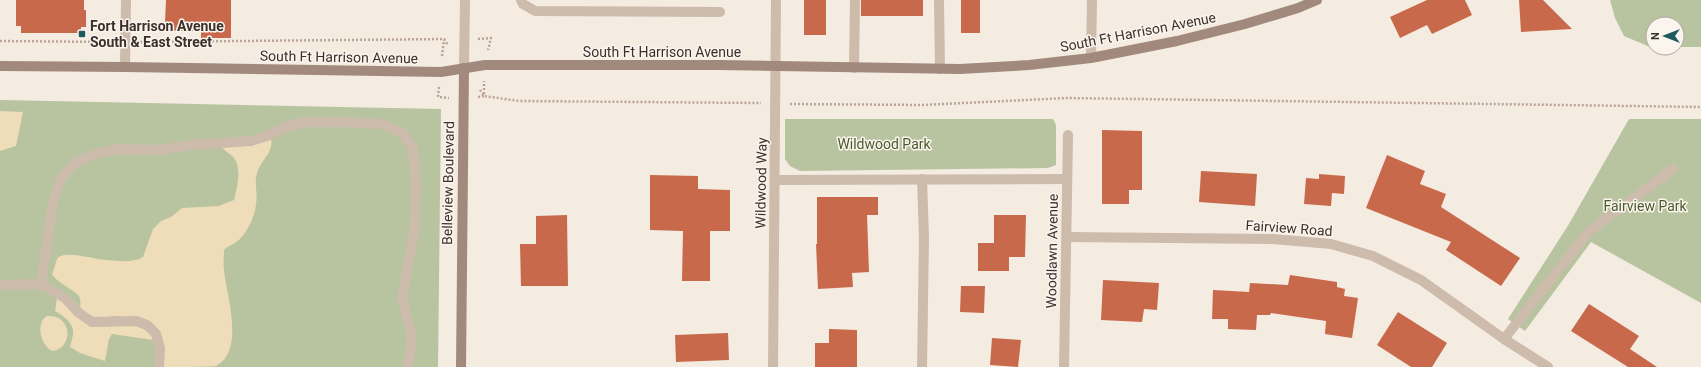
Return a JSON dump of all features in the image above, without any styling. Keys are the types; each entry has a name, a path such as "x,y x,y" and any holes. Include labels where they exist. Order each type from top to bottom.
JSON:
{"main road":[{"name":"South Ft Harrison Avenue","path":"0,66 441,72 485,65 711,65 940,69 1029,65 1091,58 1177,41 1246,24 1298,8 1317,0"},
{"name":"Belleview Boulevard","path":"461,367 464,68"}],"street":[{"path":"125,67 126,0"},
{"name":"Belleview Boulevard","path":"464,68 465,0"},
{"path":"521,0 523,4 535,11 720,12"},
{"name":"Wildwood Way","path":"773,367 776,0"},
{"path":"854,68 855,0"},
{"path":"939,0 940,69"},
{"path":"1091,58 1092,0"},
{"path":"41,284 53,202 61,178 75,163 95,154 117,149 160,150 191,145 251,141 267,136 283,128 303,122 382,124 403,134 413,148 416,187 414,233 402,298 412,337 408,367"},
{"name":"Woodlawn Avenue","path":"1064,367 1068,135"},
{"path":"1504,339 1588,232 1673,169"},
{"path":"922,179 924,238 922,367"},
{"path":"775,180 1067,179"},
{"name":"Fairview Road","path":"1067,237 1273,239 1331,244 1373,256 1421,280 1504,339 1548,367"},
{"path":"0,285 41,284 65,298 79,313 92,322 136,321 147,325 156,334 160,348 159,367"}],"path":[{"path":"0,41 125,42 444,39"},
{"path":"464,68 484,96 519,100 923,105 1067,98 1701,107"}],"green space":[{"path":"1610,0 1701,0 1701,47 1685,47 1685,16 1645,16 1645,45 1624,36 1615,18"},
{"path":"0,100 441,109 438,367 0,367"},
{"name":"Wildwood Park","path":"785,119 1053,119 1056,125 1056,165 1048,168 800,171 790,166 785,159"},
{"name":"Fairview Park","path":"1629,119 1701,119 1701,303 1591,242 1525,331 1508,319 1569,224"}],"sand":[{"path":"0,111 23,112 16,146 0,151"},
{"path":"271,137 271,148 257,173 256,200 253,218 239,240 224,250 224,268 232,323 232,336 230,348 225,359 216,366 161,367 162,349 160,335 152,325 145,321 122,316 93,317 85,313 80,309 80,300 76,293 55,278 52,274 57,259 60,256 73,255 101,260 120,261 130,261 143,257 153,229 161,221 171,217 182,208 219,206 234,200 238,179 238,168 234,158 222,147"},
{"path":"57,298 61,300 80,319 88,324 97,326 138,326 153,335 153,340 112,334 109,339 105,361 80,353 70,347 73,335 72,327 65,318 55,311"},
{"path":"47,316 55,317 61,320 67,331 65,343 60,348 53,351 46,345 41,335 41,324 43,319"}],"building":[{"path":"16,0 84,0 84,10 86,10 86,27 81,27 81,33 21,33 21,26 16,26"},
{"path":"166,0 231,0 231,38 201,38 201,31 175,31 165,22"},
{"path":"804,0 826,0 826,35 804,35"},
{"path":"861,0 923,0 923,16 861,16"},
{"path":"961,0 980,0 980,33 961,33"},
{"path":"1427,0 1465,0 1472,15 1432,34 1427,25 1400,38 1390,17"},
{"path":"1519,0 1543,0 1572,29 1521,32"},
{"path":"1102,130 1142,131 1142,190 1129,190 1129,204 1102,204"},
{"path":"1387,155 1425,171 1420,184 1446,194 1441,207 1520,258 1501,286 1446,250 1451,242 1366,208"},
{"path":"1201,171 1257,174 1255,206 1199,202"},
{"path":"1319,174 1345,176 1344,194 1332,193 1331,206 1304,204 1306,178 1319,179"},
{"path":"650,175 698,176 698,189 730,190 730,231 710,231 710,281 682,281 683,231 650,230"},
{"path":"817,197 878,197 878,215 867,215 869,272 852,273 853,287 818,289 816,244"},
{"path":"567,215 568,286 521,286 520,244 536,244 536,216"},
{"path":"994,215 1026,215 1025,257 1009,257 1009,271 978,271 978,243 994,243"},
{"path":"1290,275 1337,282 1337,287 1345,289 1344,296 1358,298 1352,338 1325,334 1326,321 1271,313 1270,315 1257,315 1256,330 1228,329 1228,319 1212,319 1213,290 1249,292 1250,283 1288,285"},
{"path":"1103,280 1159,283 1157,310 1144,309 1142,322 1101,320"},
{"path":"961,286 985,286 984,313 960,312"},
{"path":"1589,304 1639,336 1630,349 1657,367 1628,367 1571,331"},
{"path":"1398,312 1447,343 1432,367 1411,367 1377,345"},
{"path":"829,329 857,330 857,367 815,367 815,343 829,343"},
{"path":"728,333 729,360 676,362 675,335"},
{"path":"992,338 1021,340 1018,367 990,365"}],"place":[{"name":"Fort Harrison Avenue South & East Street","path":"82,34"}]}
